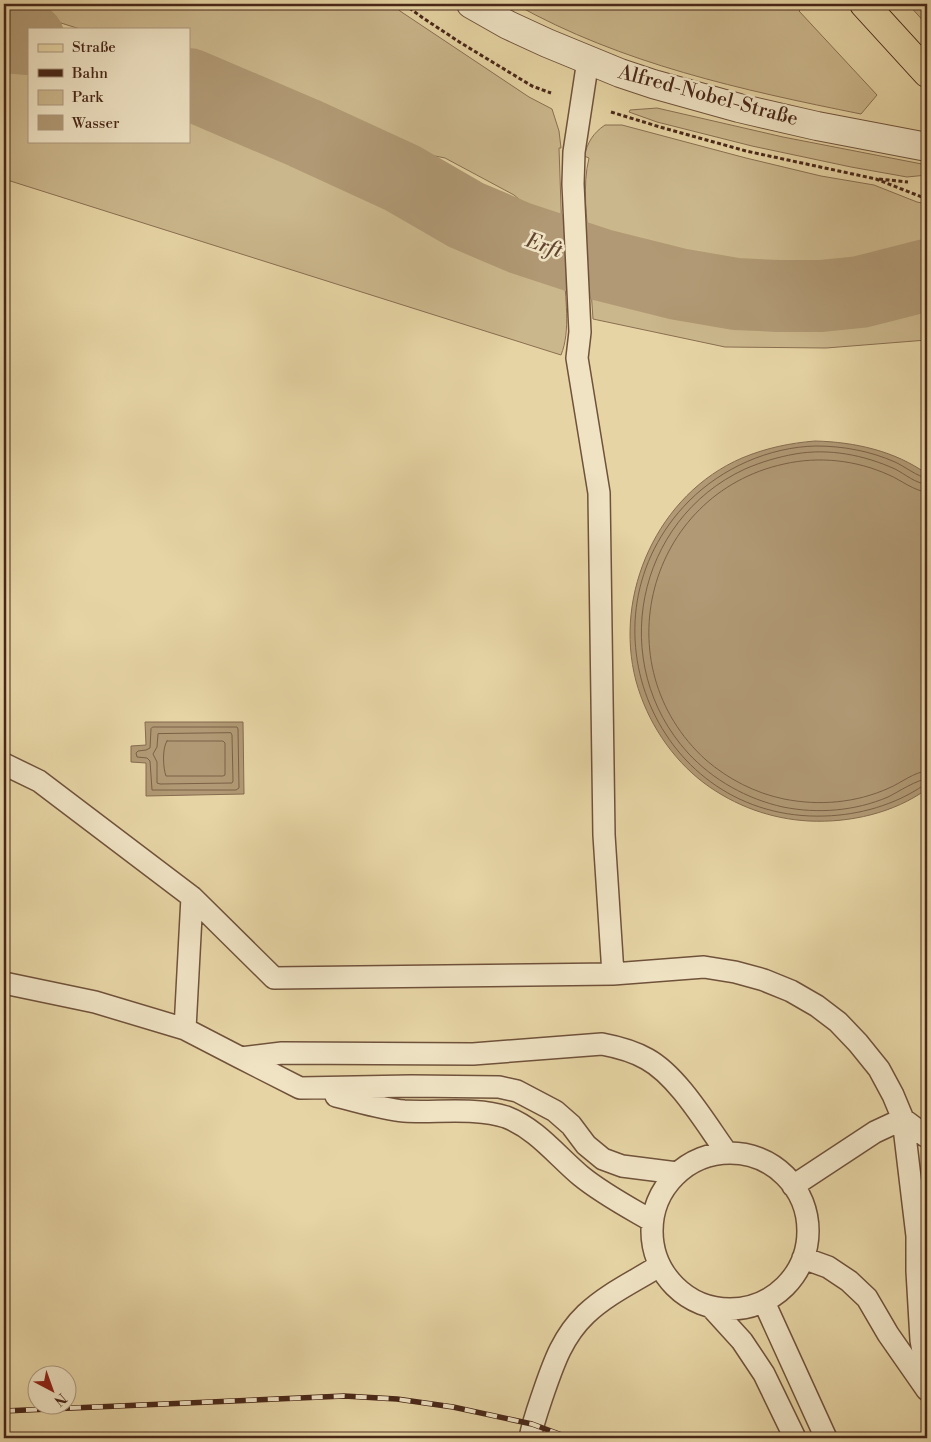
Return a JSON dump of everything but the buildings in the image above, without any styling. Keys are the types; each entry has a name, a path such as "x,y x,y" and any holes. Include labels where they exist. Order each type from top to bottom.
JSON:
{"main road":[{"path":"864,4 927,73"}],"street":[{"name":"Alfred-Nobel-Straße","path":"471,4 508,25 588,60 653,84 730,106 817,126 927,147"}],"lane":[{"path":"588,60 574,152 573,184 580,332 577,358 599,494 604,835 613,974"},
{"path":"4,764 39,781 192,897 274,978 613,974 704,966 754,977 791,991 817,1006 838,1022 879,1069 904,1119 922,1232 918,1299 921,1340 927,1373"},
{"path":"185,1029 192,897"},
{"path":"4,983 95,1002 185,1029 300,1088 402,1110 492,1113 508,1118 536,1134 582,1177 619,1203 652,1221"},
{"path":"241,1058 282,1053 473,1054 602,1044 617,1047 648,1059 666,1073 686,1097 726,1153"},
{"path":"300,1088 499,1087 517,1091 555,1111 571,1125 586,1145 603,1159 622,1166 677,1174"},
{"path":"904,1119 927,1137"},
{"path":"794,1186 875,1132 904,1119"},
{"path":"726,1153 742,1154 764,1161 784,1175 794,1186 801,1200 807,1221 807,1243 803,1258 797,1272 788,1284 764,1302 750,1307 727,1310 697,1303 678,1290 659,1266 651,1236 652,1221 658,1198 667,1185 677,1174 696,1161 711,1155 726,1153"},
{"path":"803,1258 828,1267 849,1281 867,1298 888,1334 927,1390"},
{"path":"530,1438 532,1424 556,1356 570,1332 586,1314 605,1299 659,1266"},
{"path":"764,1302 826,1438"},
{"path":"712,1308 742,1341 764,1374 795,1438"}],"path":[{"path":"581,104 746,151 876,179 927,199"}],"green space":[{"path":"4,4 392,4 529,97 552,109 559,131 561,148 559,148 562,235 514,195 445,158 370,143 190,63 190,28 77,28 61,23 4,18"},
{"path":"515,4 806,4 799,11 877,95 861,114 727,84 640,59 597,43"},
{"path":"908,4 927,4 927,25"},
{"path":"4,61 28,64 28,142 190,142 190,101 454,224 510,255 564,270 567,324 564,346 561,355 4,179"},
{"path":"657,108 783,137 927,165 927,175 907,177 851,167 752,146 657,122 629,112 630,110"},
{"path":"605,125 622,125 821,176 874,185 927,204 927,259 854,280 826,284 792,285 682,274 589,247 585,191 589,158 584,156 591,138"},
{"path":"590,275 697,302 796,310 865,305 927,292 927,340 826,348 725,347 593,319"}],"water":[{"path":"815,441 845,443 874,449 902,459 927,474 927,789 900,804 871,815 824,821 795,820 754,810 716,791 692,773 662,738 647,710 636,681 631,648 631,615 637,582 649,550 665,521 687,496 712,474 742,458 778,446"},
{"path":"145,722 243,722 244,794 146,796 146,763 131,762 131,746 146,745"}],"waterway":[{"name":"Erft","path":"4,37 28,39"},
{"name":"Erft","path":"190,84 304,133 402,178 466,215 520,238 602,265 678,284 736,294 778,296 821,296 860,292 927,275"}],"railway":[{"path":"4,1411 344,1396 397,1399 453,1407 532,1424 570,1438"}]}
